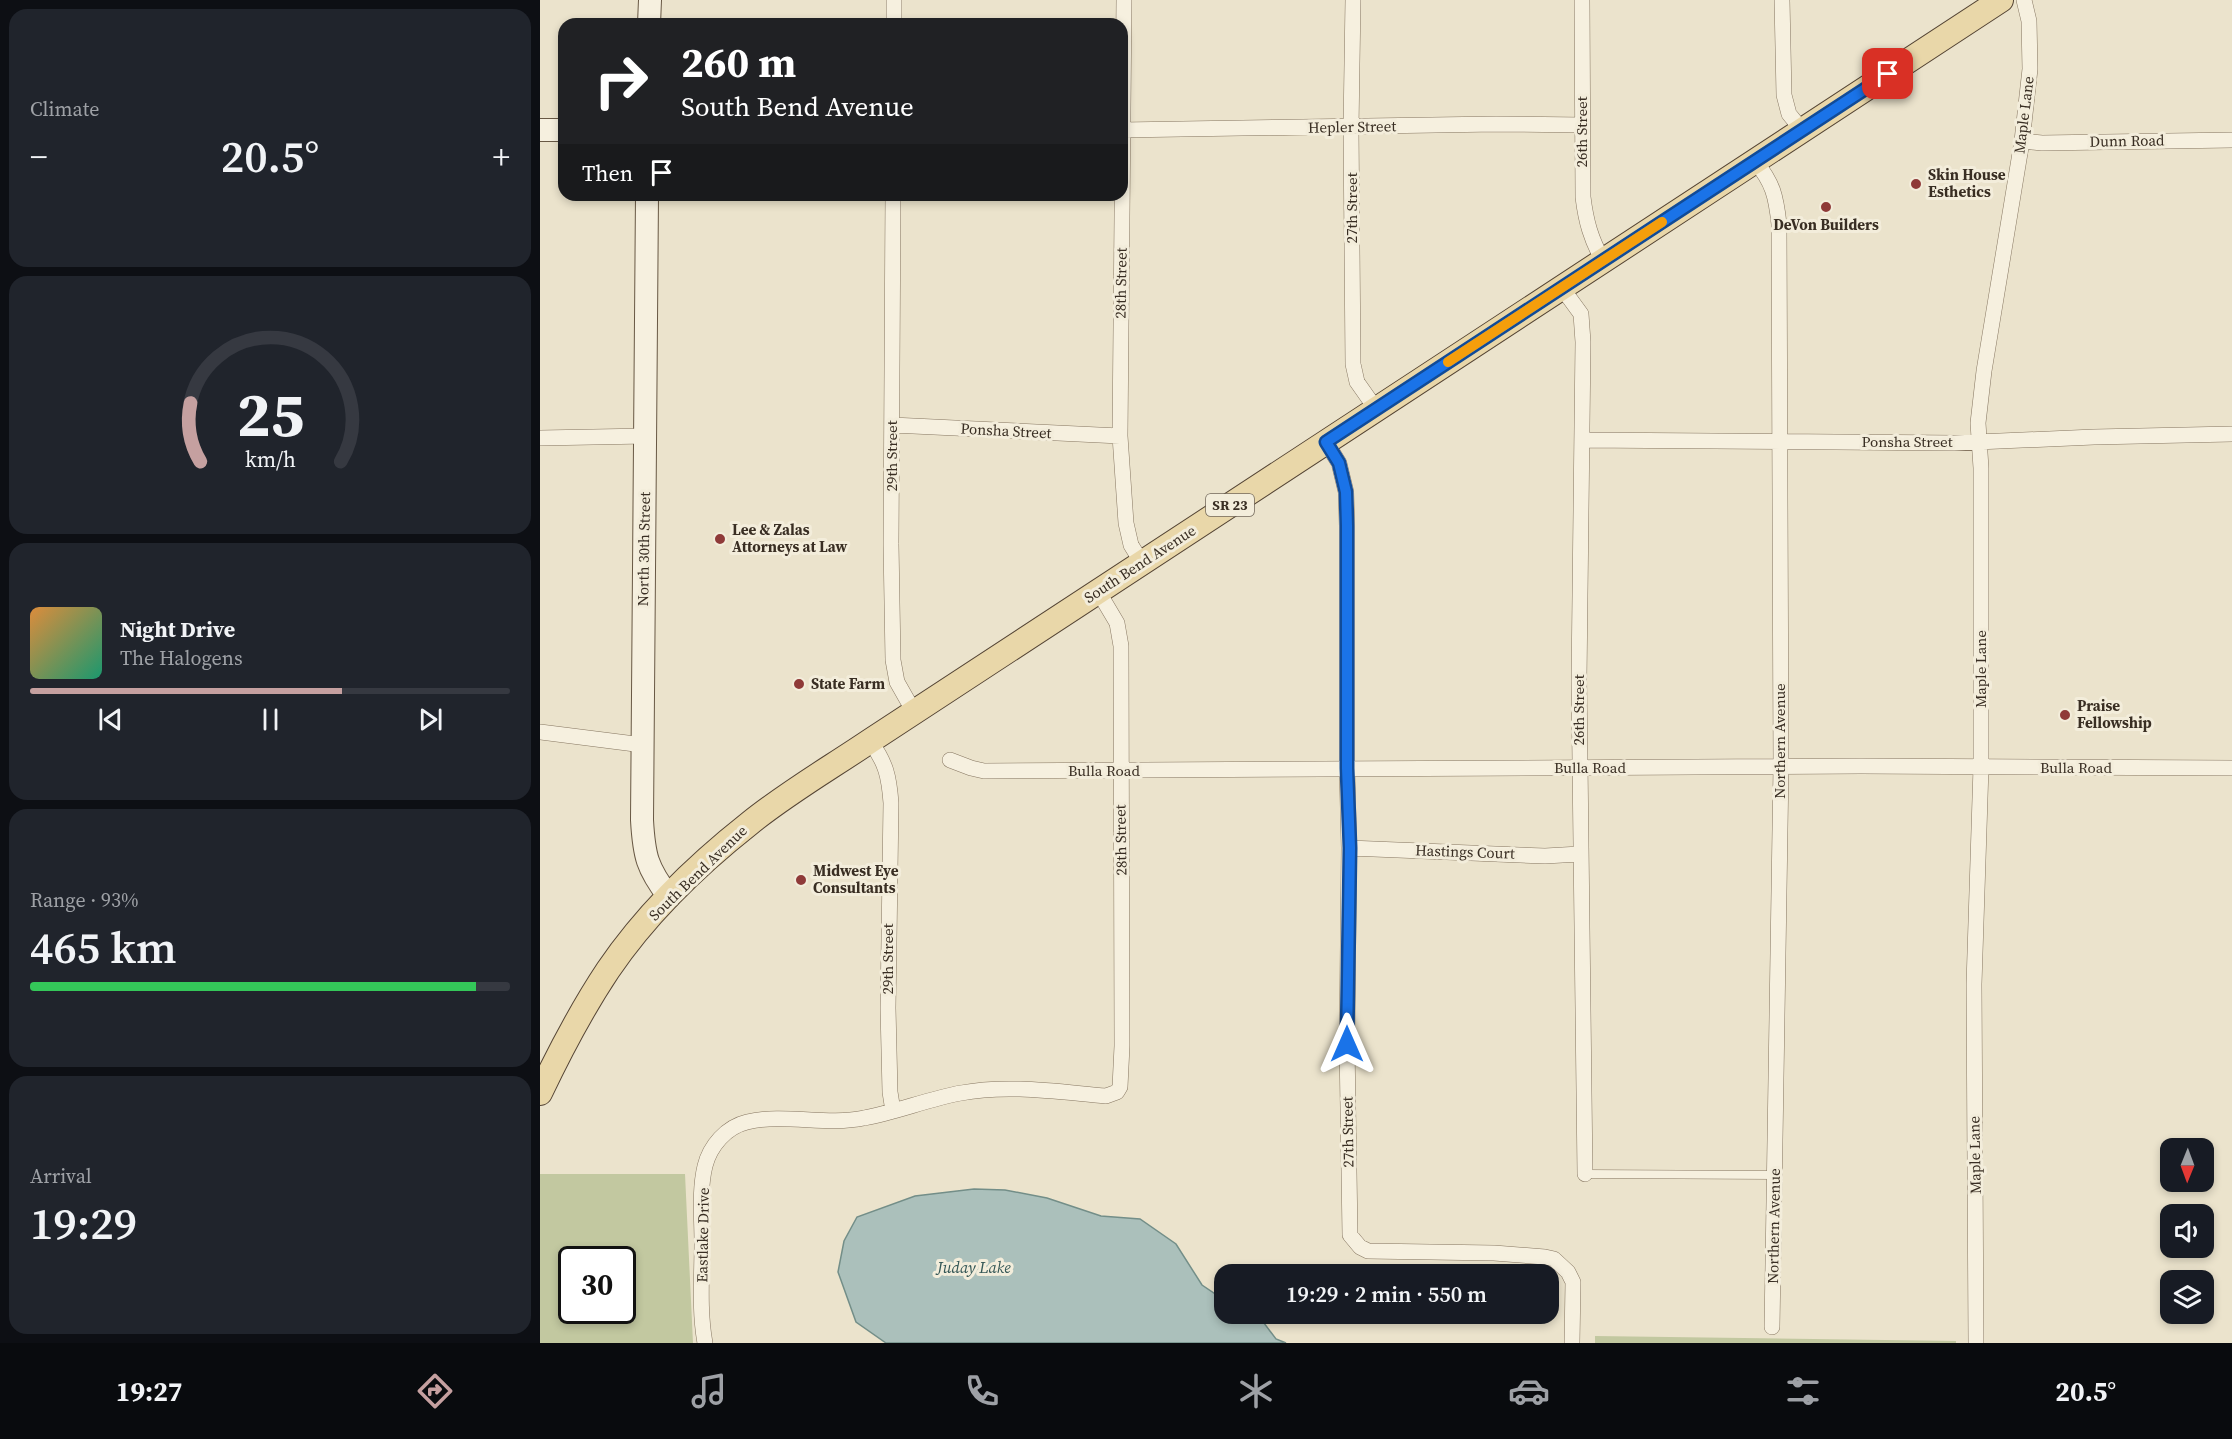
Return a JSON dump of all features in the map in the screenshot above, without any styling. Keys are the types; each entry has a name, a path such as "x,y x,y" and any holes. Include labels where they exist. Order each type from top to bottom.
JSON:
{"main road":[{"name":"South Bend Avenue","path":"540,1093 570,1032 609,969 669,897 751,821 2001,0"}],"street":[{"path":"649,18 650,0"},
{"path":"894,0 894,18"},
{"name":"28th Street","path":"1124,0 1124,18"},
{"name":"27th Street","path":"1353,0 1351,128 1353,364 1357,382 1376,409"},
{"name":"26th Street","path":"1582,0 1583,197 1586,225 1603,261"},
{"path":"1782,0 1784,95 1790,114 1802,130"},
{"name":"Maple Lane","path":"1976,1343 1974,984 1981,767 1980,441 1978,423 1984,371 2022,141 2030,69 2031,41 2024,0"},
{"name":"Hepler Street","path":"1128,130 1496,124 1582,125"},
{"path":"540,130 558,130"},
{"name":"Dunn Road","path":"2022,141 2042,143 2232,140"},
{"name":"Northern Avenue","path":"1755,161 1768,178 1777,197 1778,215 1780,767 1772,1326"},
{"name":"North 30th Street","path":"647,201 643,842 647,864 654,878 669,897"},
{"name":"29th Street","path":"893,201 891,544 893,660 897,682 914,712"},
{"name":"28th Street","path":"1122,201 1120,436 1126,524 1131,545 1142,563"},
{"name":"26th Street","path":"1562,288 1581,314 1583,342 1580,854 1585,1174"},
{"name":"Ponsha Street","path":"892,426 1120,436"},
{"name":"Ponsha Street","path":"1582,440 1954,443 2232,434"},
{"path":"540,438 646,436"},
{"name":"27th Street","path":"1326,442 1339,463 1346,492 1347,768 1350,848 1347,989 1349,1229 1353,1240 1359,1247 1368,1251 1494,1253 1554,1259 1568,1272 1573,1282 1572,1343"},
{"name":"28th Street","path":"893,1110 962,1093 986,1090 1106,1096 1117,1092 1121,1083 1121,646 1117,623 1098,591"},
{"path":"540,732 642,745"},
{"name":"29th Street","path":"870,741 884,760 890,780 888,1008 890,1092 893,1110"},
{"name":"Bulla Road","path":"950,760 984,771 1347,768 2232,768"},
{"name":"Hastings Court","path":"1350,848 1545,856 1580,854"},
{"name":"Eastlake Drive","path":"705,1343 702,1321 702,1194 708,1160 715,1144 725,1134 744,1123 761,1119 842,1121 864,1119 893,1110"}],"lane":[{"path":"1585,1174 1775,1175"}],"green space":[{"path":"540,1174 685,1174 693,1343 540,1343"},
{"path":"1595,1336 1956,1341 1956,1343 1595,1343"}],"water":[{"name":"Juday Lake","path":"974,1189 1005,1190 1047,1198 1101,1216 1140,1219 1176,1244 1202,1285 1214,1293 1214,1324 1265,1324 1276,1339 1286,1343 886,1343 856,1322 838,1272 844,1241 857,1217 915,1196"}],"slow traffic":[{"path":"1448,362 1662,222"}],"place":[{"name":"Skin House Esthetics","path":"1916,184"},
{"name":"DeVon Builders","path":"1826,207"},
{"name":"Lee & Zalas Attorneys at Law","path":"720,539"},
{"name":"State Farm","path":"799,684"},
{"name":"Praise Fellowship","path":"2065,715"},
{"name":"Midwest Eye Consultants","path":"801,880"}],"route":[{"path":"1347,1044 1350,848 1347,768 1346,492 1339,463 1326,442 1888,74"}]}
